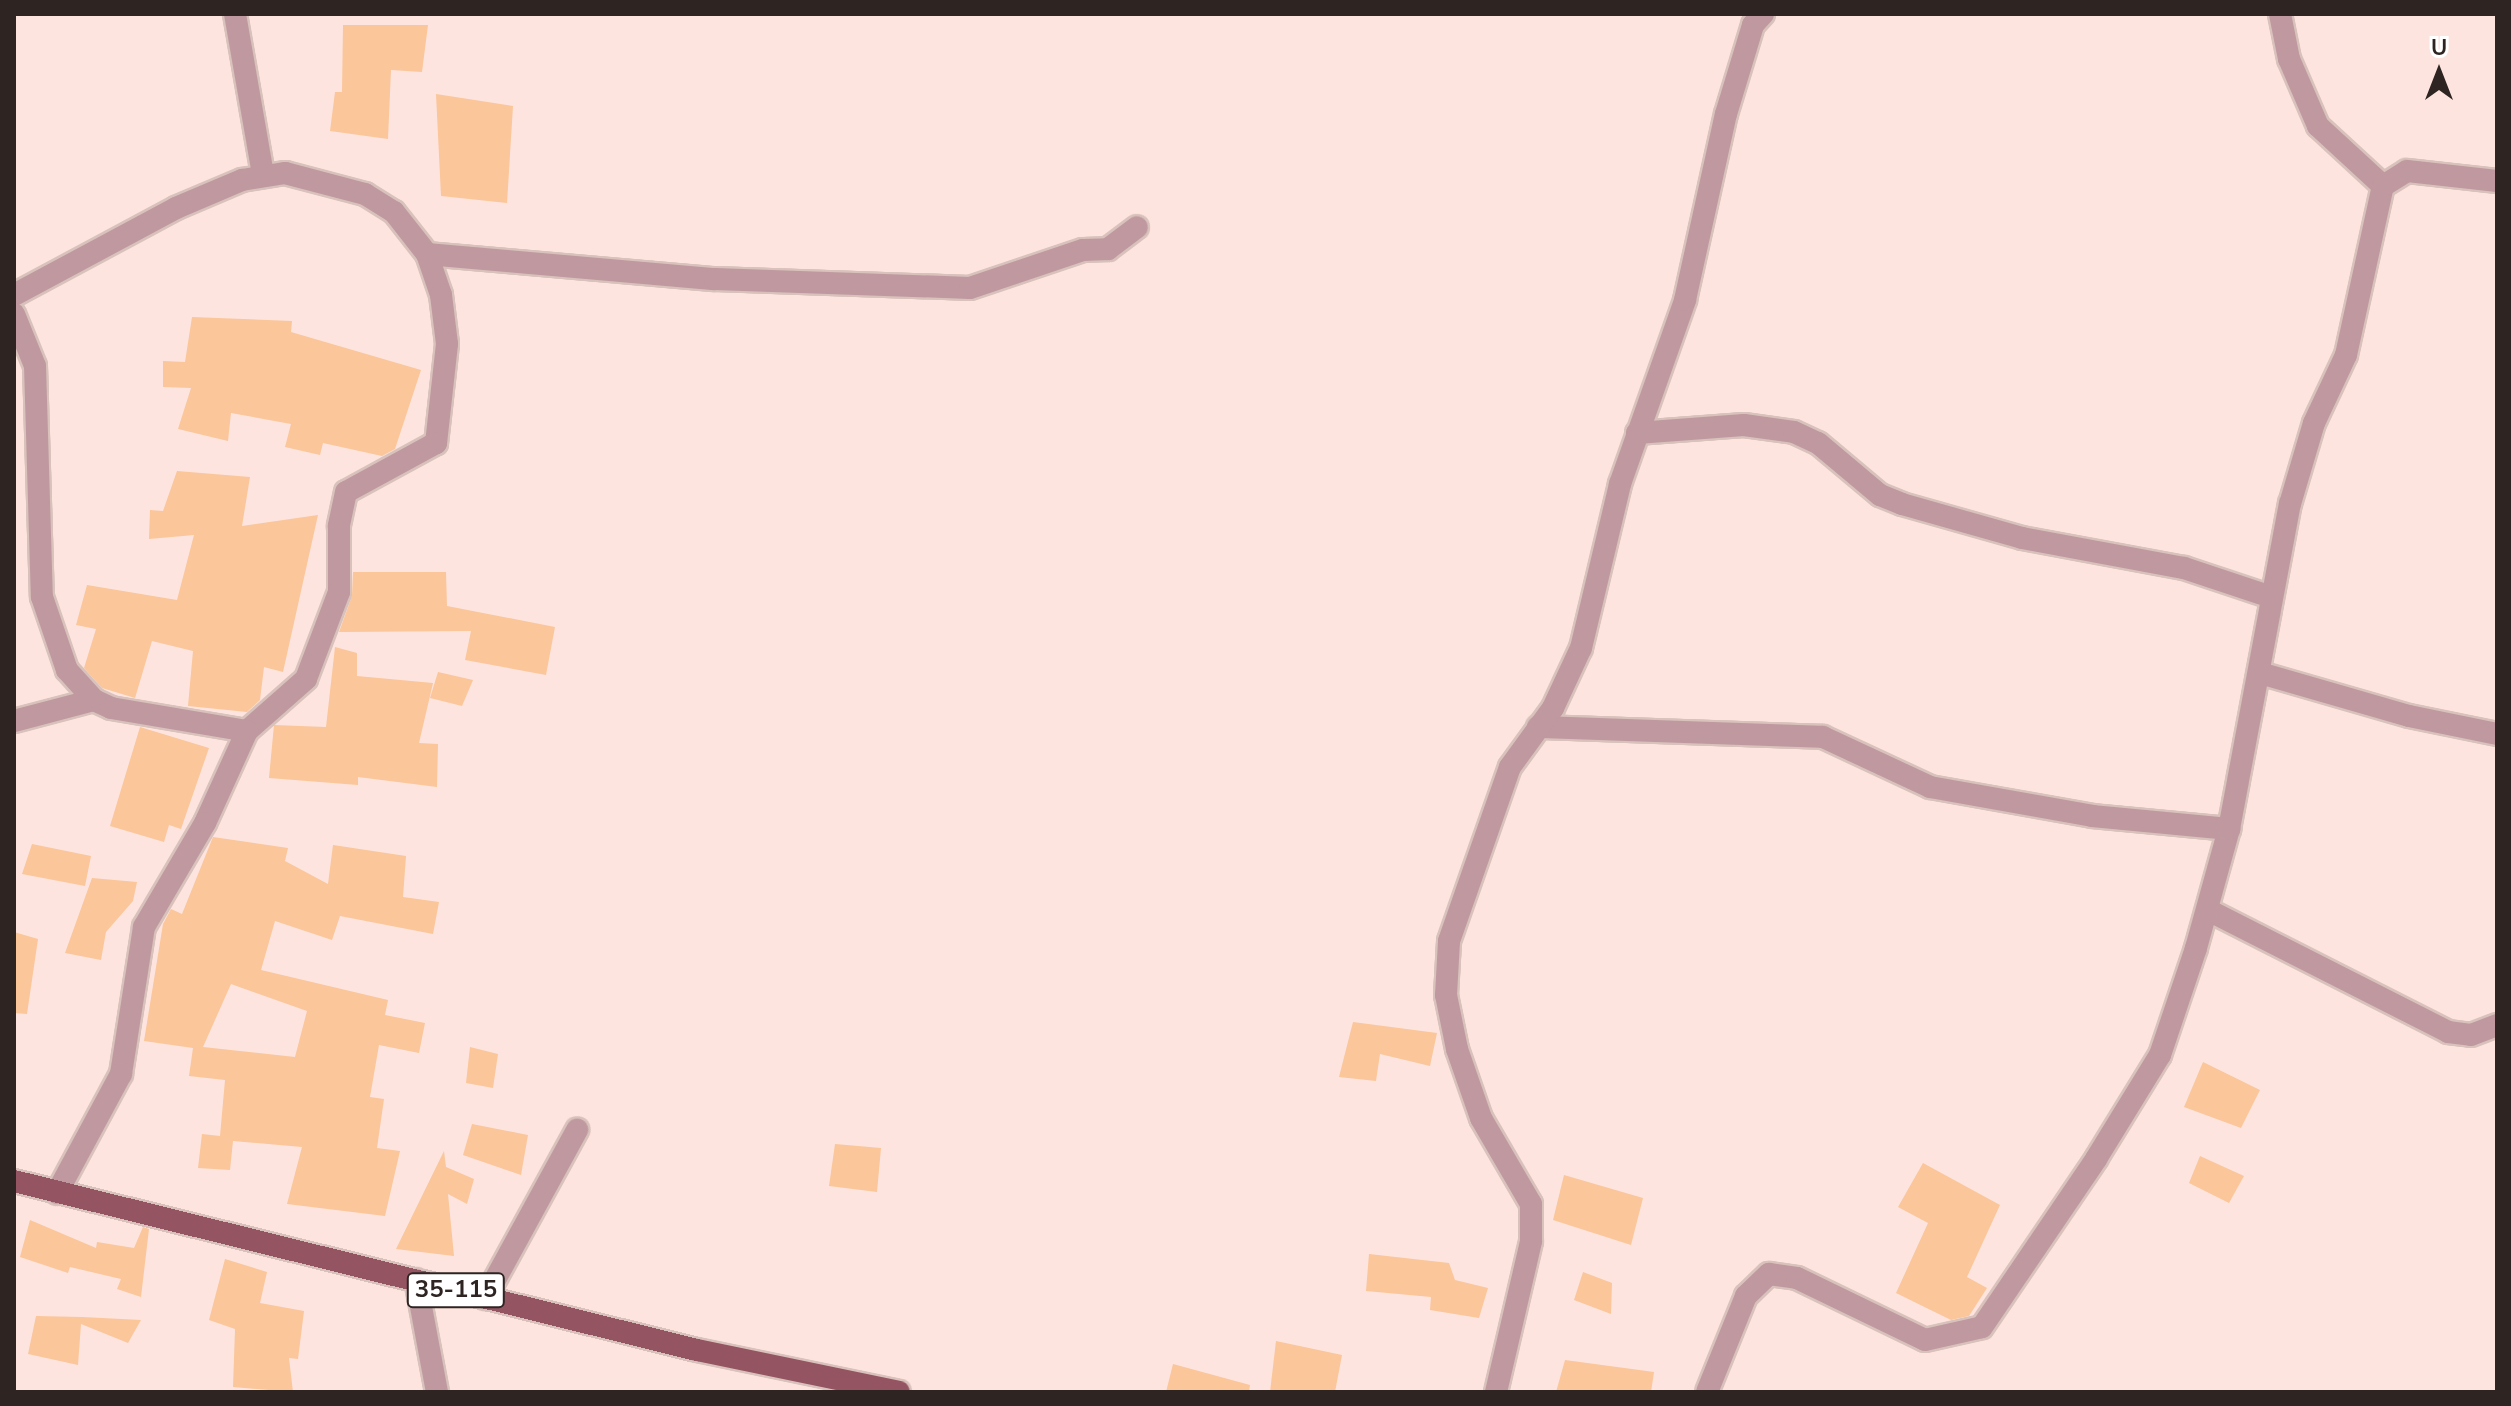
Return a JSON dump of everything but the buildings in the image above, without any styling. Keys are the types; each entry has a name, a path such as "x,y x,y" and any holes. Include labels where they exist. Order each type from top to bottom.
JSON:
{"main road":[{"name":"35-115","path":"14,1181 485,1298 899,1392"}],"street":[{"path":"235,14 263,175"},
{"path":"1496,1392 1531,1241 1531,1204 1469,1089 1451,1023 1446,967 1478,845 1510,767 1538,727 1581,648 1637,433 1700,248 1718,144 1753,25 1763,14"},
{"path":"2280,14 2289,59 2318,126 2383,186"},
{"path":"1707,1392 1746,1296 1769,1274 1797,1278 1925,1340 1982,1327 2149,1077 2208,910 2229,829 2260,673 2271,597 2314,423 2346,355 2383,186 2407,171 2497,181"},
{"path":"14,295 176,208 263,175 299,176 365,194 394,212 427,254 441,295 447,344 436,443 346,492 341,503 339,592 306,679 247,731 205,823 144,927 121,1074 57,1193"},
{"path":"427,254 715,279 970,288 1083,250 1108,249 1137,227"},
{"path":"14,314 35,366 42,597 67,670 94,700"},
{"path":"1637,433 1744,425 1794,432 1902,504 2022,538 2184,568 2271,597"},
{"path":"2260,673 2497,734"},
{"path":"14,721 94,700 247,731"},
{"path":"1538,727 1823,737 1930,787 2092,816 2229,829"},
{"path":"2208,910 2448,1032 2471,1035 2497,1025"},
{"path":"485,1298 577,1130"},
{"path":"416,1280 437,1392"}]}
